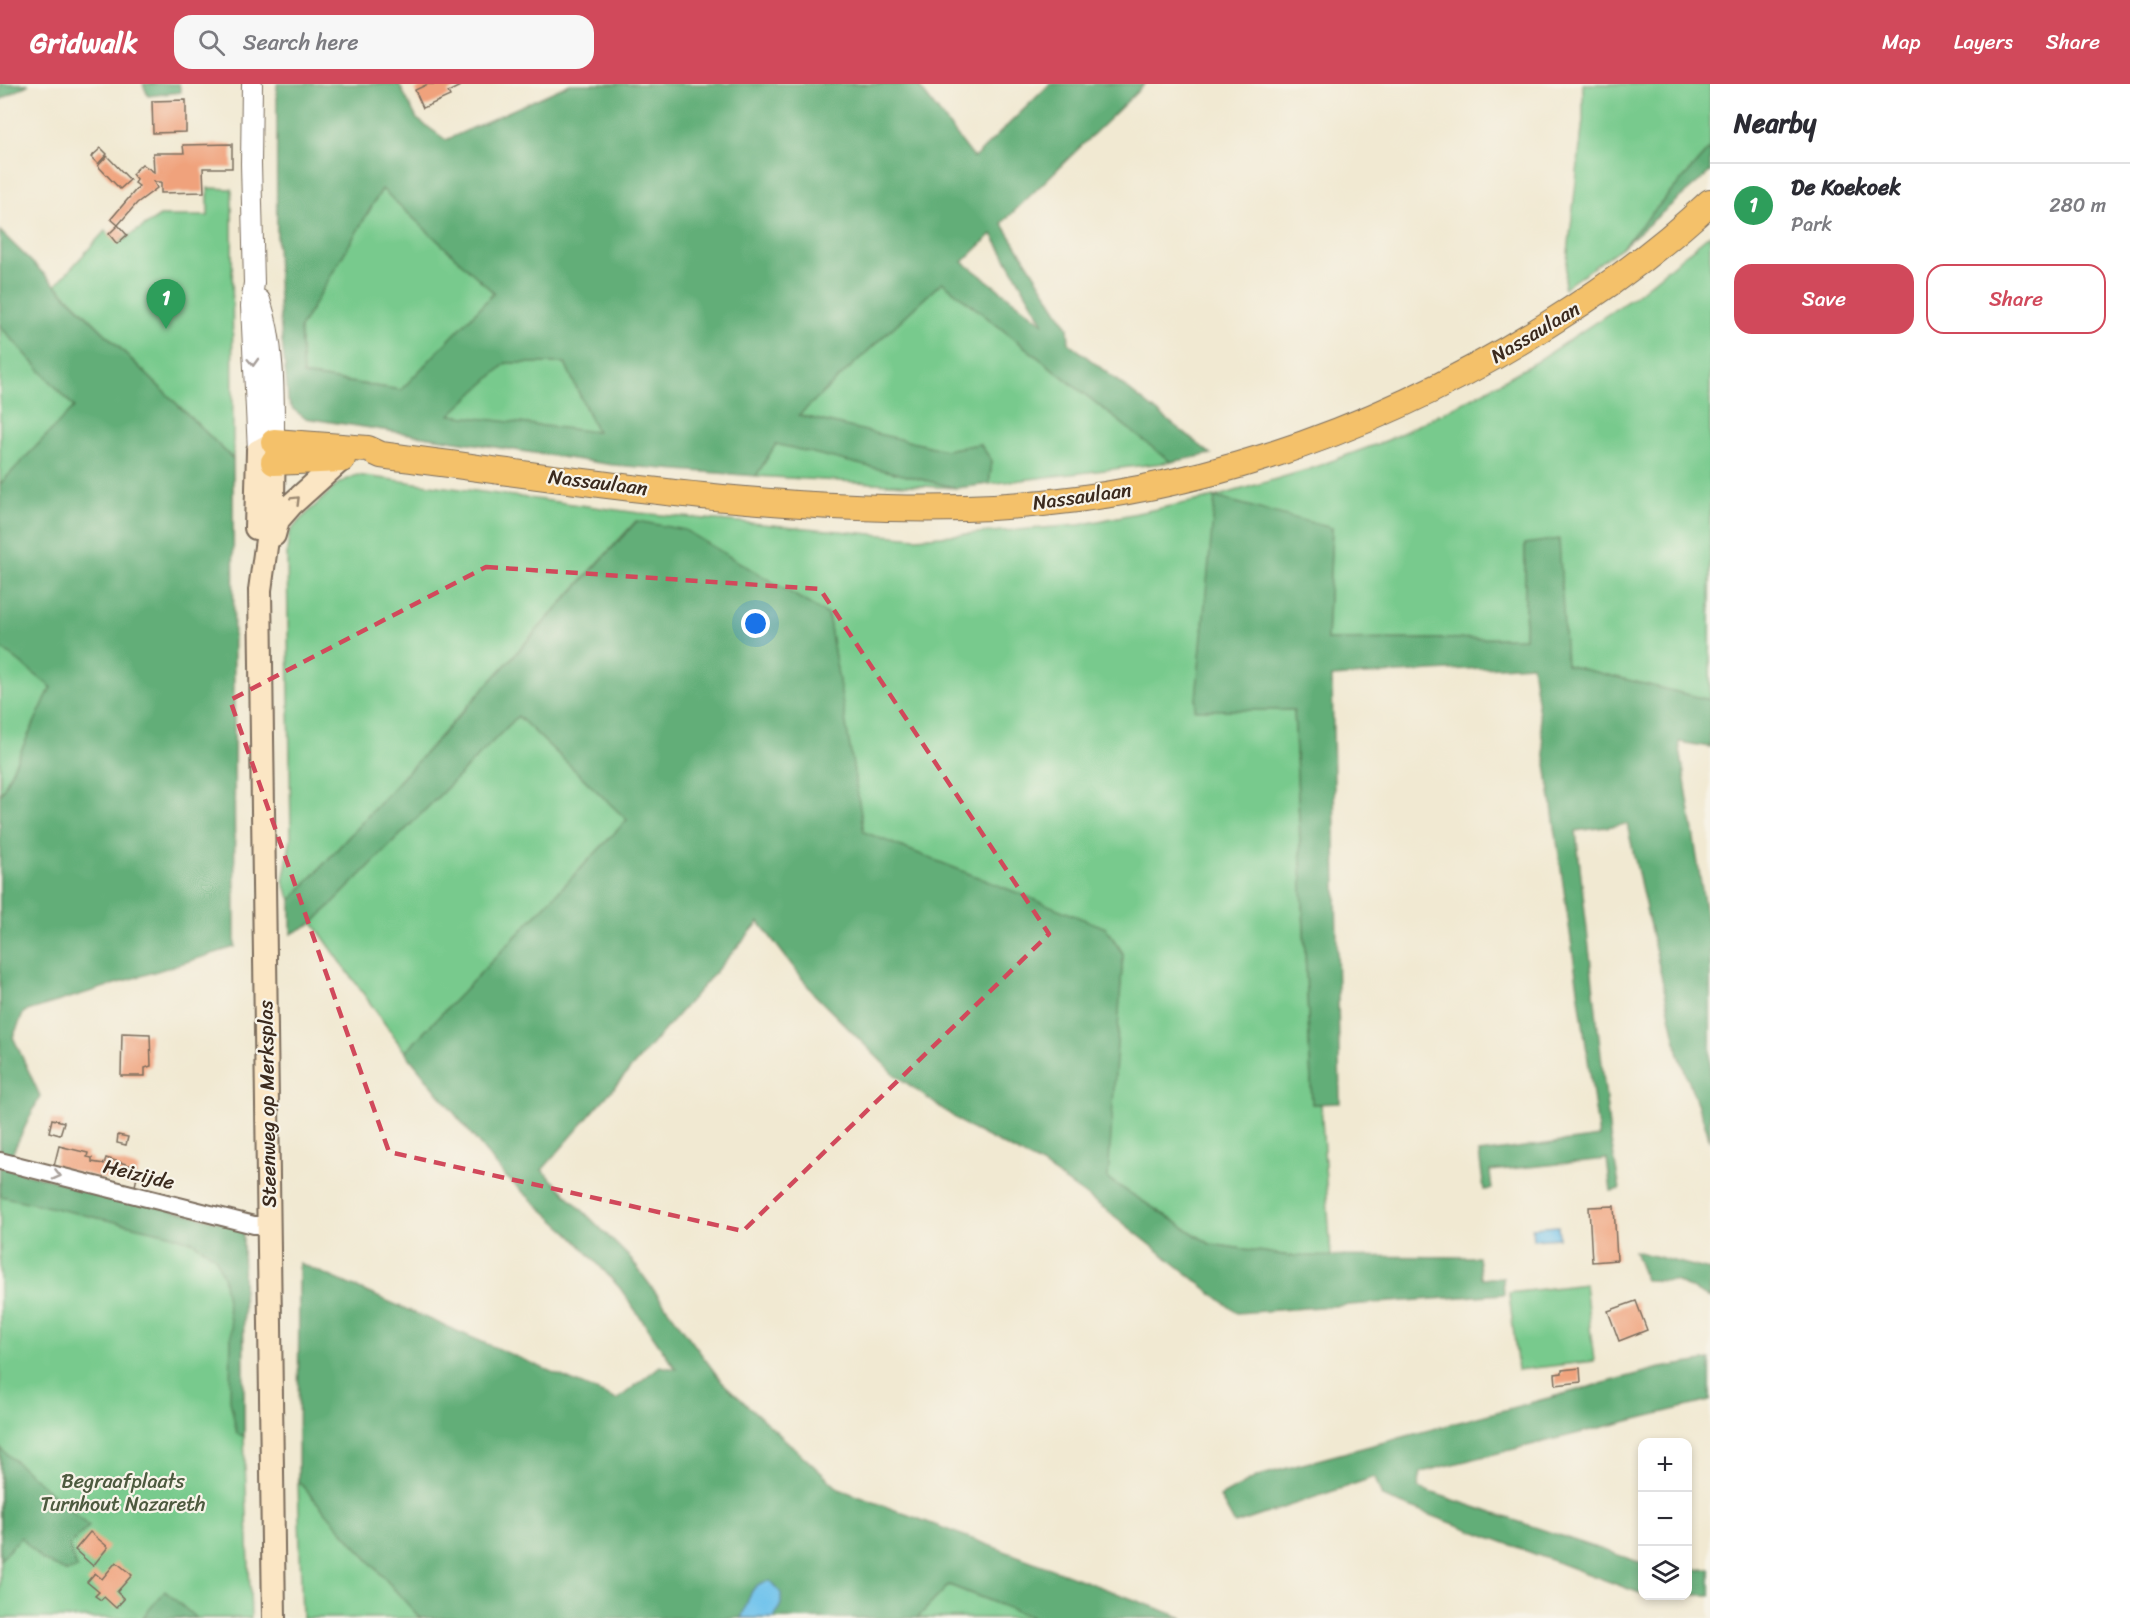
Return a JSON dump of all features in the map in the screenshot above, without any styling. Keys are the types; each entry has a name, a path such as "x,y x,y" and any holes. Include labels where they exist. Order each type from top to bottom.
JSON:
{"main road":[{"name":"Nassaulaan","path":"269,452 342,459 381,455 689,494 836,505 968,507 1077,500 1248,463 1325,436 1421,396 1508,350 1623,276 1710,202"},
{"name":"Nassaulaan","path":"269,452 307,443 368,449 381,455"},
{"name":"Steenweg op Merksplas","path":"269,452 273,496 260,590 260,613 274,1618"},
{"path":"260,613 270,571 278,520 299,496 342,459"}],"street":[{"path":"252,84 251,164 254,283 251,306 269,452"},
{"path":"254,283 263,310 272,372 274,411 269,452"},
{"path":"274,411 307,443"},
{"name":"Heizijde","path":"0,1161 254,1225 268,1225"}],"highlighted area":[{"path":"486,567 820,589 1049,934 743,1231 389,1152 230,700"}],"green space":[{"path":"0,84 29,84 0,100"},
{"path":"143,84 179,84 181,92 148,96"},
{"path":"277,84 399,84 417,119 446,140 570,84 917,84 974,158 1050,84 1145,84 1002,223 1068,327 1069,343 1211,454 1171,462 942,282 799,415 945,450 980,444 992,461 989,484 957,488 776,444 756,476 613,465 305,418 293,409 288,401 281,325 276,192","holes":["382,189 494,293 401,390 303,375 300,328","992,234 1043,322 1043,323 963,262","506,363 565,363 597,432 450,415"]},
{"path":"1583,84 1710,84 1710,148 1622,247 1564,288 1583,120"},
{"path":"1710,148 1710,172 1622,247"},
{"path":"208,188 232,189 233,459 56,285 105,231 118,243 160,216 208,216"},
{"path":"382,189 494,293 401,390 303,375 300,328"},
{"path":"0,231 233,459 235,947 24,1012 13,1037 40,1096 10,1158 0,1156 0,796 51,687 0,647 0,484 74,407 0,326"},
{"path":"1710,234 1710,700 1566,665 1525,544 1525,638 1327,640 1332,529 1195,709 1294,710 1312,1104 1321,1104 1331,1257 1290,1256 1210,1244 1107,1179 1123,953 1106,928 863,832 828,615 636,521 291,900 283,882 291,838 287,552 289,533 339,483 357,475 639,513 916,538 1079,525 1215,497 1310,469 1388,440 1474,397 1534,363 1635,296"},
{"path":"942,282 1171,462 989,484 992,461 980,444 945,450 798,416"},
{"path":"0,326 74,407 0,484"},
{"path":"506,363 565,363 597,433 449,415"},
{"path":"776,444 957,488 756,476"},
{"path":"1215,497 1332,528 1327,640 1525,638 1525,544 1559,539 1566,665 1710,700 1710,747 1679,742 1710,941 1710,1142 1679,1055 1627,824 1576,831 1610,1136 1620,1189 1611,1191 1607,1159 1490,1171 1492,1189 1484,1190 1479,1153 1599,1137 1532,665 1332,677 1340,1103 1312,1104 1294,710 1195,710"},
{"path":"637,521 685,530 828,615 864,832 1106,928 1123,954 1108,1179 1210,1244 1290,1256 1478,1257 1481,1278 1503,1278 1504,1294 1237,1313 1108,1211 1042,1165 968,1127 894,1074 814,994 759,922 542,1170 630,1258 722,1382 839,1489 1183,1618 1034,1618 949,1585 917,1618 420,1618 298,1481 299,1263 617,1400 660,1366 676,1369 620,1288 572,1236 505,1176 405,1052 627,820 518,716 313,923 291,934 291,900"},
{"path":"0,647 51,687 0,796"},
{"path":"518,716 627,820 405,1052 313,923"},
{"name":"Begraafplaats Turnhout Nazareth","path":"0,1167 243,1228 244,1436 251,1618 0,1618"},
{"path":"0,1167 243,1228 244,1436 237,1434 230,1400 231,1328 223,1276 215,1257 193,1242 169,1234 0,1196"},
{"path":"1634,1251 1710,1270 1710,1298 1675,1281 1645,1280"},
{"path":"1585,1284 1594,1361 1518,1370 1509,1293"},
{"path":"1710,1360 1710,1401 1421,1472 1418,1488 1638,1562 1638,1593 1382,1497 1375,1477 1235,1524 1220,1497 1258,1476 1660,1368"},
{"path":"0,1448 89,1526 69,1546 77,1568 67,1572 42,1560 21,1537 0,1560"},
{"path":"298,1481 420,1618 302,1618"},
{"path":"1710,1569 1710,1595 1692,1595 1692,1570"},
{"path":"949,1585 1034,1618 917,1618"},
{"path":"165,1591 196,1618 142,1618"}],"water":[{"path":"1558,1226 1559,1238 1533,1240 1532,1228"},
{"path":"770,1581 781,1593 781,1604 774,1618 741,1618 757,1585"}],"building":[{"path":"428,84 464,84 448,92 450,96 423,108 415,90"},
{"path":"186,100 186,132 153,133 152,101"},
{"path":"232,144 232,168 203,168 204,192 161,193 161,182 154,182 157,188 137,203 118,225 111,219 139,186 135,183 137,180 132,174 142,164 154,172 153,153 184,153 183,145"},
{"path":"101,148 107,154 98,164 91,157"},
{"path":"107,156 130,180 120,189 98,166"},
{"path":"118,225 127,235 117,244 109,234"},
{"path":"122,1033 150,1034 151,1066 145,1068 145,1076 121,1076"},
{"path":"52,1119 64,1122 60,1135 49,1132"},
{"path":"118,1135 128,1137 126,1145 117,1143"},
{"path":"59,1146 88,1153 87,1157 92,1158 92,1162 104,1164 106,1158 139,1168 135,1186 54,1166"},
{"path":"1614,1206 1617,1260 1592,1262 1589,1207"},
{"path":"1636,1301 1647,1330 1619,1341 1608,1311"},
{"path":"1580,1368 1581,1382 1556,1385 1555,1374 1562,1373 1562,1370"},
{"path":"90,1532 108,1547 93,1566 75,1550"},
{"path":"116,1562 132,1575 117,1592 124,1599 116,1608 104,1597 101,1600 95,1596 99,1592 87,1582 95,1573 102,1579"}],"place":[{"name":"De Koekoek","path":"166,329"}]}
